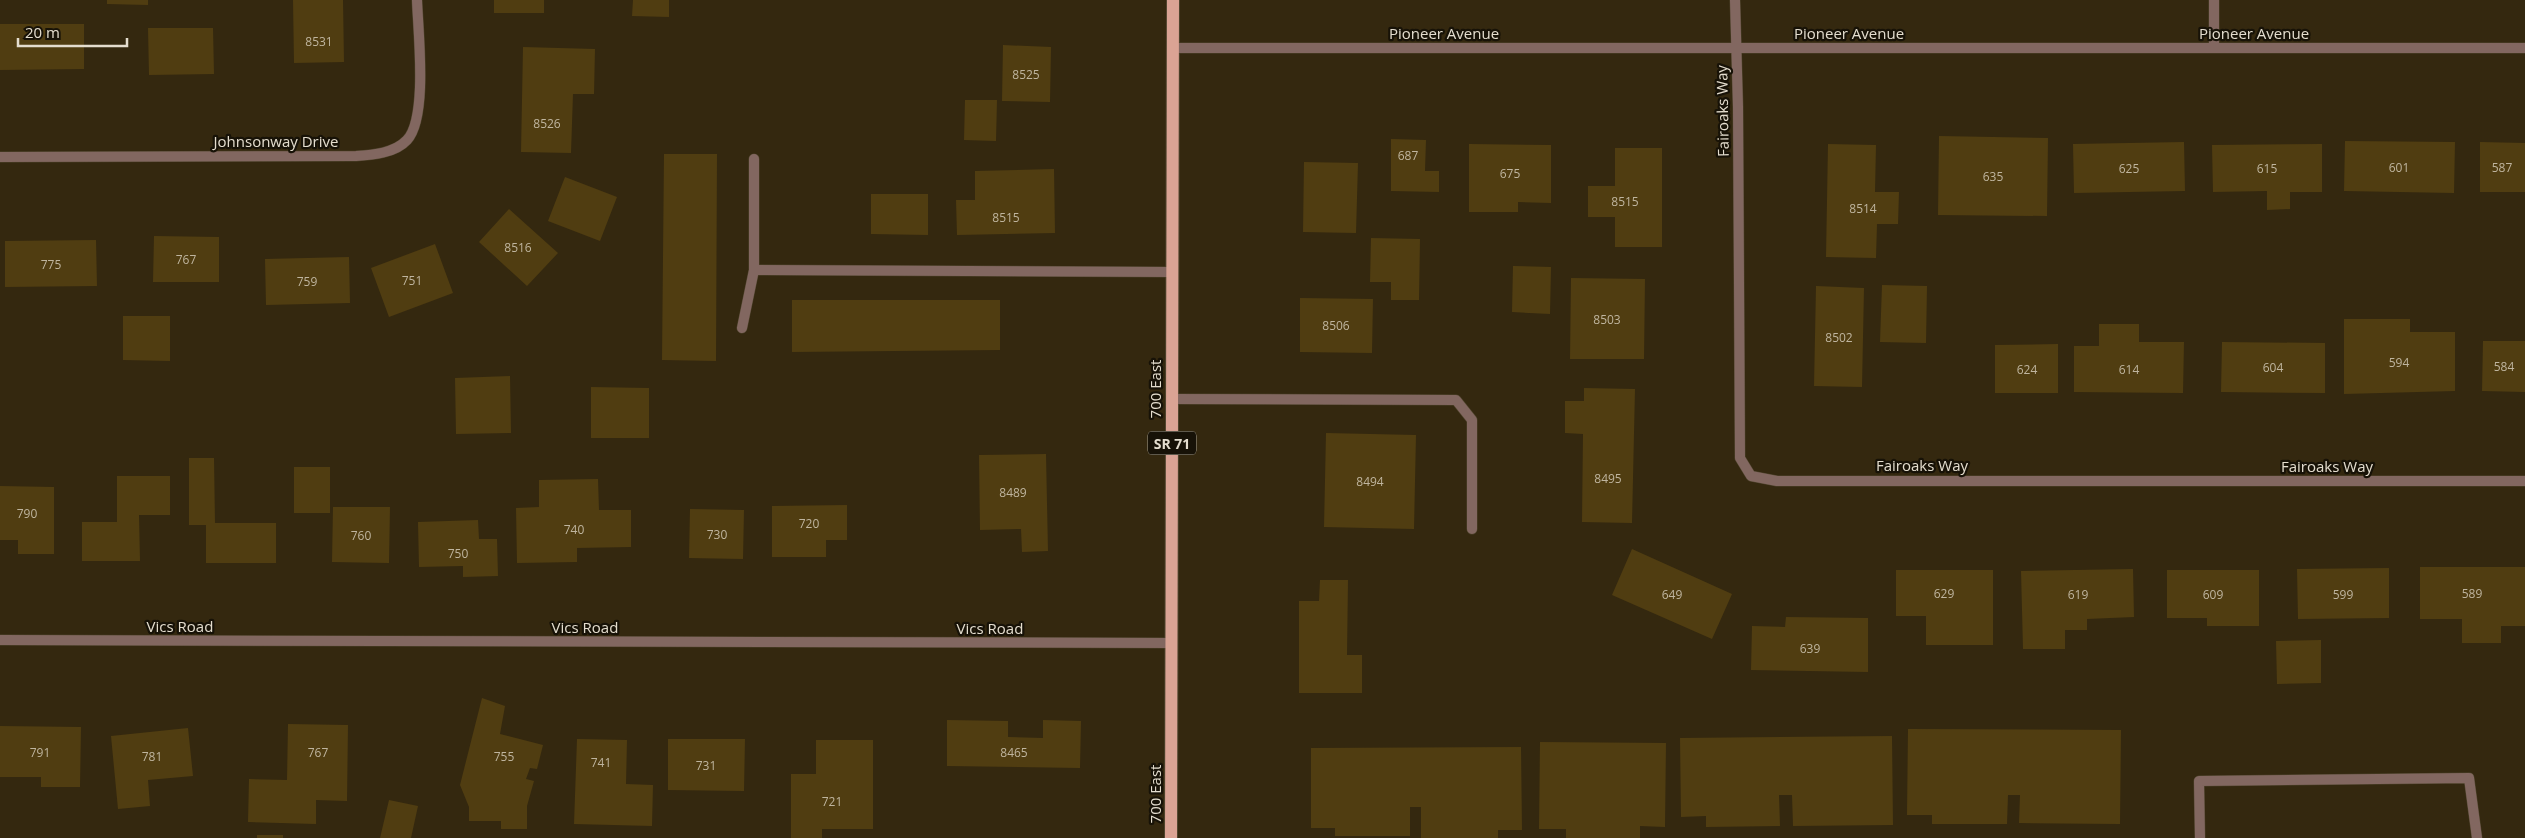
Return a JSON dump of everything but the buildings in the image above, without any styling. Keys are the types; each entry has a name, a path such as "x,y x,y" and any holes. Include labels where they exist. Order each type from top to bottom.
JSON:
{"main road":[{"name":"700 East","path":"1172,838 1171,272 1173,0"}],"street":[{"name":"Johnsonway Drive","path":"0,157 356,156 392,150 407,140 415,124 419,106 417,0"},
{"name":"Fairoaks Way","path":"1735,0 1740,458 1751,476 1776,481 2525,482"},
{"path":"2214,0 2214,48"},
{"name":"Pioneer Avenue","path":"1173,48 2525,48"},
{"path":"742,328 754,270 754,159"},
{"path":"754,270 1171,272"},
{"path":"1172,399 1456,400 1472,420 1472,529"},
{"name":"Vics Road","path":"0,640 1171,643"},
{"path":"2200,838 2199,781 2469,778 2478,838"}]}
